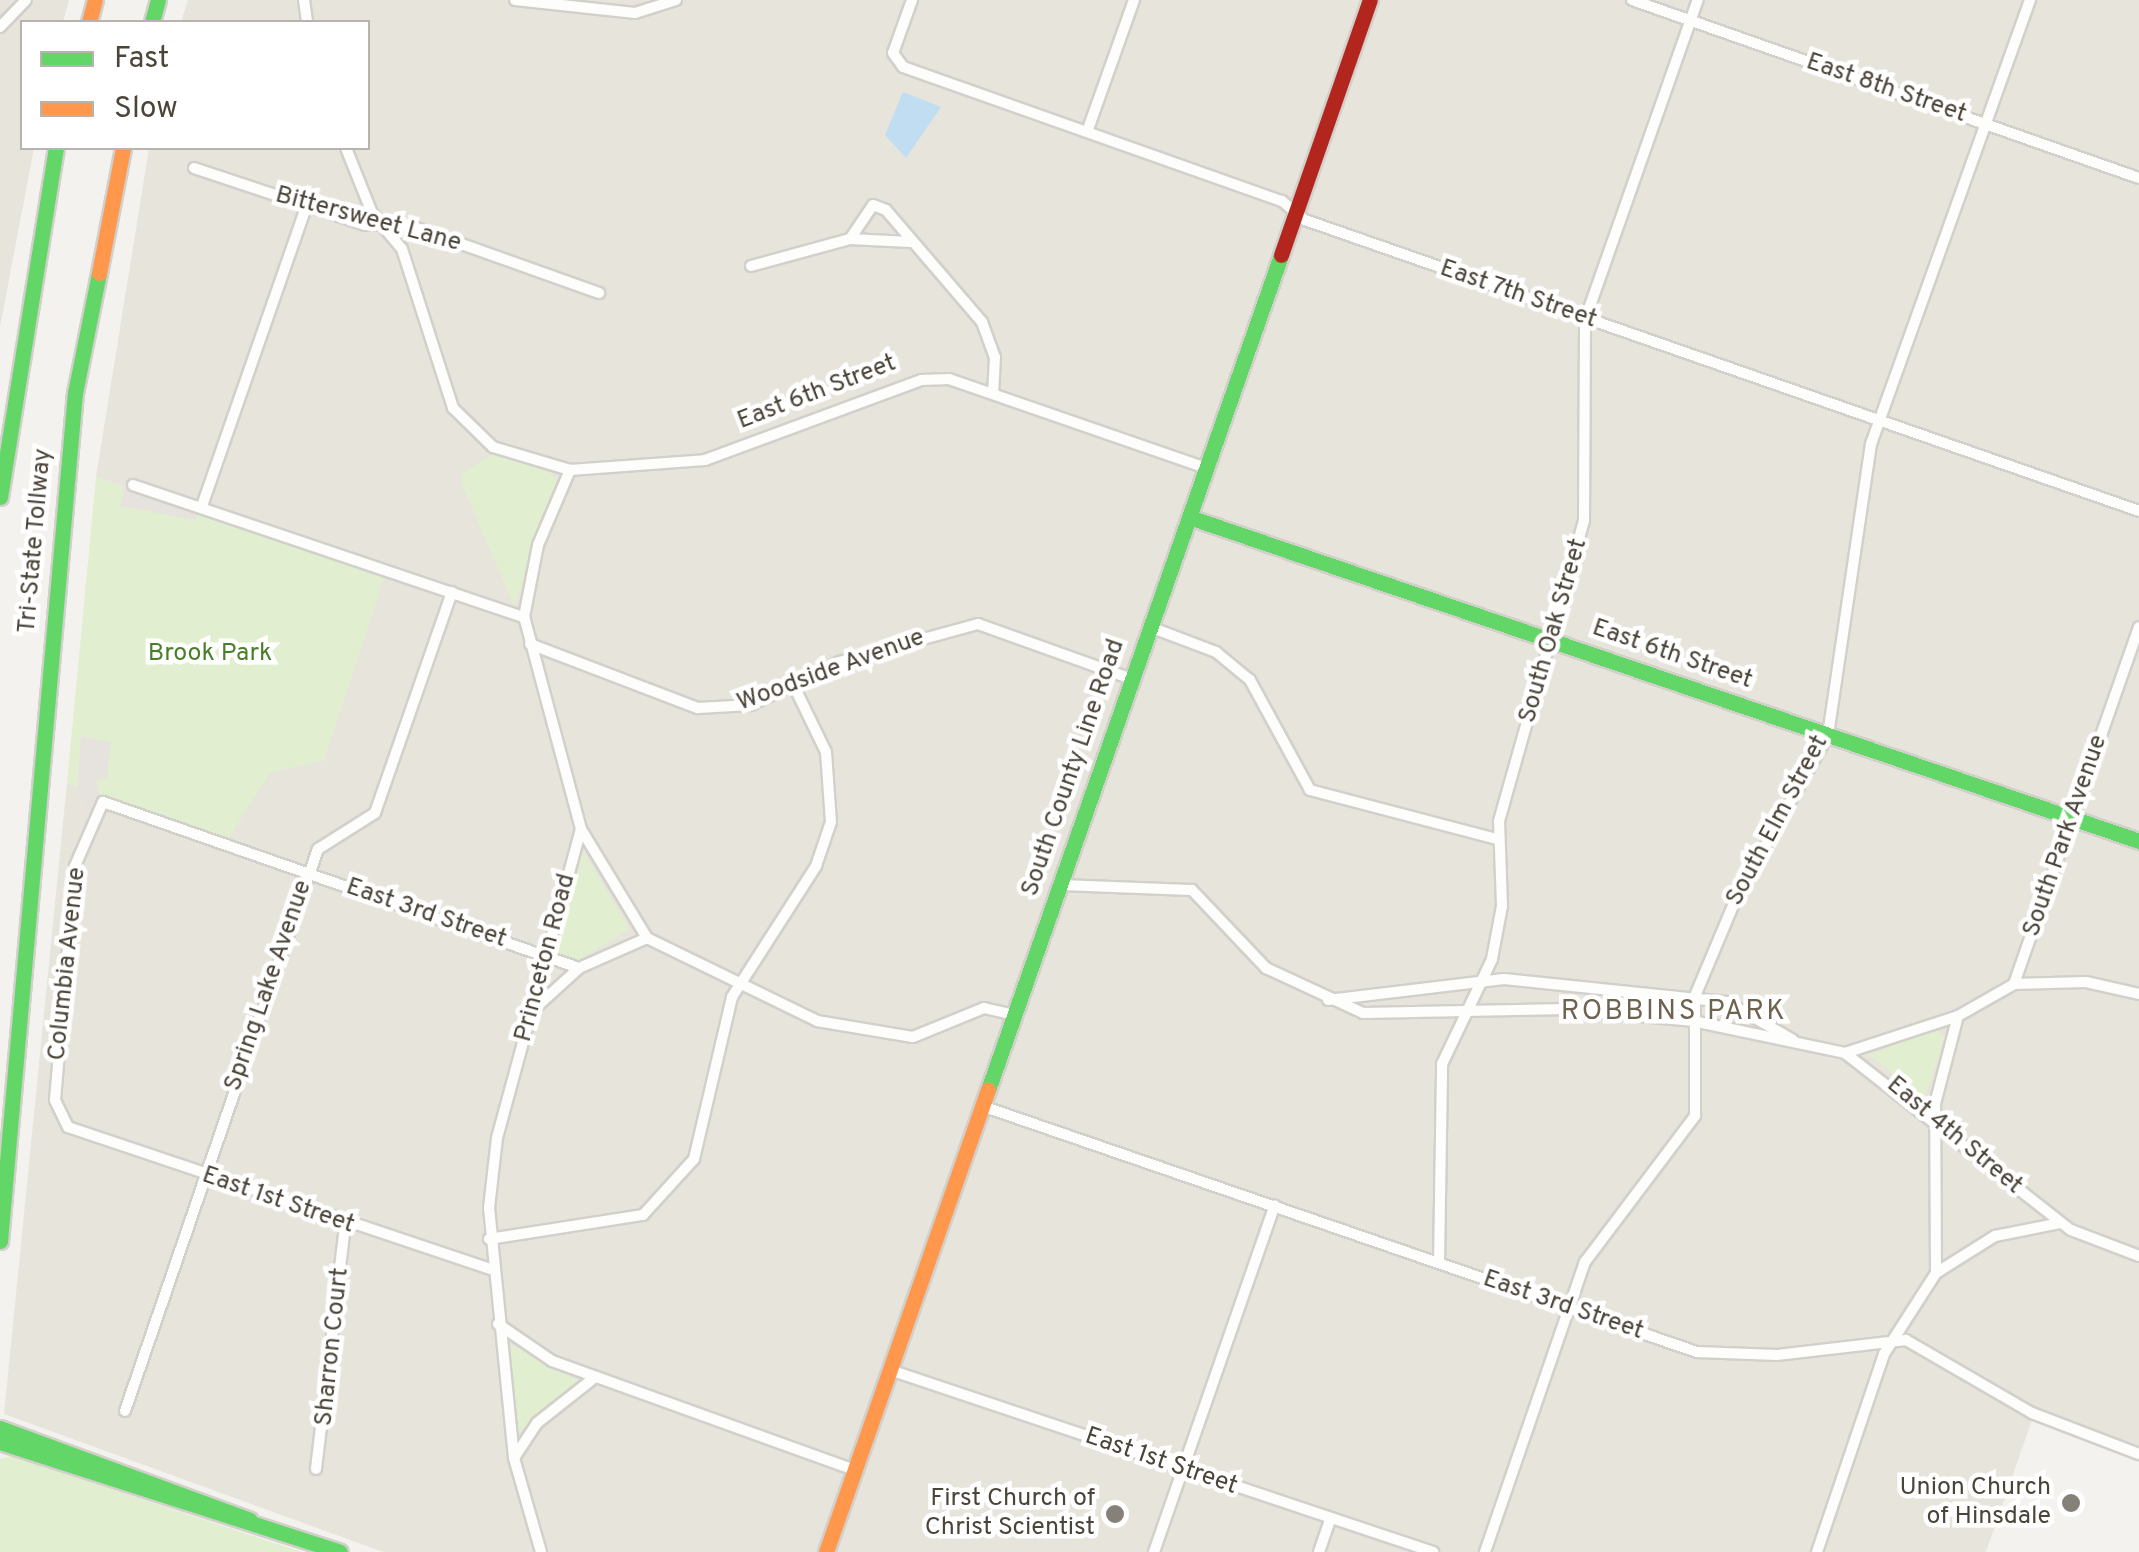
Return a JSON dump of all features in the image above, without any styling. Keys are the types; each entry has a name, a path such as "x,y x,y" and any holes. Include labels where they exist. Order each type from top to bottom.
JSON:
{"main road":[{"name":"South County Line Road","path":"826,1552 1370,0"},
{"name":"Tri-State Tollway","path":"0,498 56,150"},
{"name":"Tri-State Tollway","path":"0,1241 75,393 123,150"},
{"name":"East 6th Street","path":"1189,516 2139,841"},
{"path":"0,1428 22,1443 340,1552"},
{"path":"0,1442 22,1443"}],"street":[{"path":"515,0 635,13 676,0"},
{"name":"East 7th Street","path":"912,0 893,53 903,67 1586,320 2139,511"},
{"path":"1087,132 1134,0"},
{"name":"East 8th Street","path":"1632,0 2139,178"},
{"name":"South Oak Street","path":"1439,1262 1436,1106 1460,1011 1482,979 1502,906 1497,839 1552,640 1589,485 1586,320 1698,0"},
{"name":"South Elm Street","path":"1485,1552 1592,1250 1690,1127 1698,1095 1695,996 1737,896 1828,735 1858,508 1881,421 2030,0"},
{"path":"0,27 18,3"},
{"path":"347,150 385,229"},
{"name":"Bittersweet Lane","path":"194,168 306,207 385,229 408,225 599,293"},
{"path":"850,239 873,205 910,242 982,322 996,357 993,392"},
{"path":"202,506 306,207"},
{"name":"East 6th Street","path":"385,229 402,249 453,408 493,447 570,470 718,456 921,380 993,392 1206,468"},
{"path":"751,266 850,239 910,242"},
{"path":"570,470 538,545 524,617 581,830 647,938 741,977 817,1021 881,1036 913,1037 984,1008 1014,1015"},
{"path":"133,486 524,617"},
{"name":"Spring Lake Avenue","path":"125,1411 202,1175 309,874 324,841 375,813 452,592"},
{"name":"Woodside Avenue","path":"530,644 698,708 751,704 876,650 978,624 1132,679"},
{"path":"1150,627 1216,652 1250,680 1310,790 1497,839"},
{"name":"South Park Avenue","path":"2014,984 2139,627"},
{"path":"490,1239 596,1225 660,1205 704,1135 741,977 816,866 831,822 826,752 794,686"},
{"name":"East 3rd Street","path":"103,802 579,968"},
{"name":"Columbia Avenue","path":"68,1127 54,1100 76,866 103,802"},
{"name":"Princeton Road","path":"541,1552 514,1458 490,1269 490,1239 496,1138 581,830"},
{"name":"East 4th Street","path":"1060,885 1192,890 1266,968 1324,1000 1383,1016 1460,1011 1693,1021 1845,1053 2061,1223 2139,1256"},
{"path":"533,1010 579,968 647,938"},
{"name":"East 4th Street","path":"1324,1000 1482,979 1695,996 1746,1009 1798,1043"},
{"path":"1816,1552 1892,1337 1936,1273 1934,1124 1958,1016 2014,984 2086,982 2139,994"},
{"name":"East 4th Street","path":"1845,1053 1958,1016"},
{"name":"East 3rd Street","path":"982,1106 1708,1354 1837,1350 1892,1337"},
{"name":"East 1st Street","path":"68,1127 346,1224 490,1269"},
{"path":"1154,1552 1274,1205"},
{"name":"East 4th Street","path":"1936,1273 1995,1236 2061,1223"},
{"name":"Sharron Court","path":"316,1469 346,1224"},
{"path":"498,1324 594,1378 854,1470"},
{"path":"1892,1337 2050,1422 2139,1454"},
{"name":"East 1st Street","path":"890,1370 1433,1552"},
{"path":"514,1458 537,1423 594,1378"},
{"path":"1319,1552 1331,1518"}],"shaded area":[{"path":"0,0 69,0 64,20 20,20 20,150 34,150 0,327"},
{"path":"188,0 1360,0 818,1552 383,1552 4,1414 67,783 228,839 385,574 96,477 149,150 370,150 370,20 182,20"},
{"path":"1375,0 2139,0 2139,1453 2032,1420 1986,1552 832,1552"},
{"path":"124,488 197,511 196,520 120,506"},
{"path":"81,736 111,742 107,777 96,781 101,799 89,810 77,793"}],"green space":[{"path":"495,453 548,469 557,481 514,606 462,485 462,473"},
{"name":"Brook Park","path":"96,477 385,575 324,761 271,772 227,840 67,783"},
{"path":"583,851 629,929 578,961 556,951"},
{"path":"1936,1029 1945,1037 1925,1097 1868,1055"},
{"path":"510,1344 579,1381 520,1432 514,1427"},
{"path":"11,1456 302,1552 0,1552 0,1459"}],"water":[{"path":"903,92 941,107 906,158 885,135"}],"traffic: fast":[{"path":"153,20 158,0"},
{"path":"0,497 56,150"},
{"path":"988,1090 1281,255"},
{"path":"0,1241 75,393 99,273"},
{"path":"1189,517 2139,841"},
{"path":"0,1428 250,1520"},
{"path":"0,1442 340,1552"}],"traffic: slow":[{"path":"90,20 95,0"},
{"path":"99,273 123,150"},
{"path":"826,1552 988,1090"}],"traffic: jam":[{"path":"1281,255 1370,0"}],"place":[{"name":"Union Church of Hinsdale","path":"2071,1503"},
{"name":"First Church of Christ Scientist","path":"1115,1514"}],"district":[{"name":"ROBBINS PARK","path":"1674,1012"}]}
